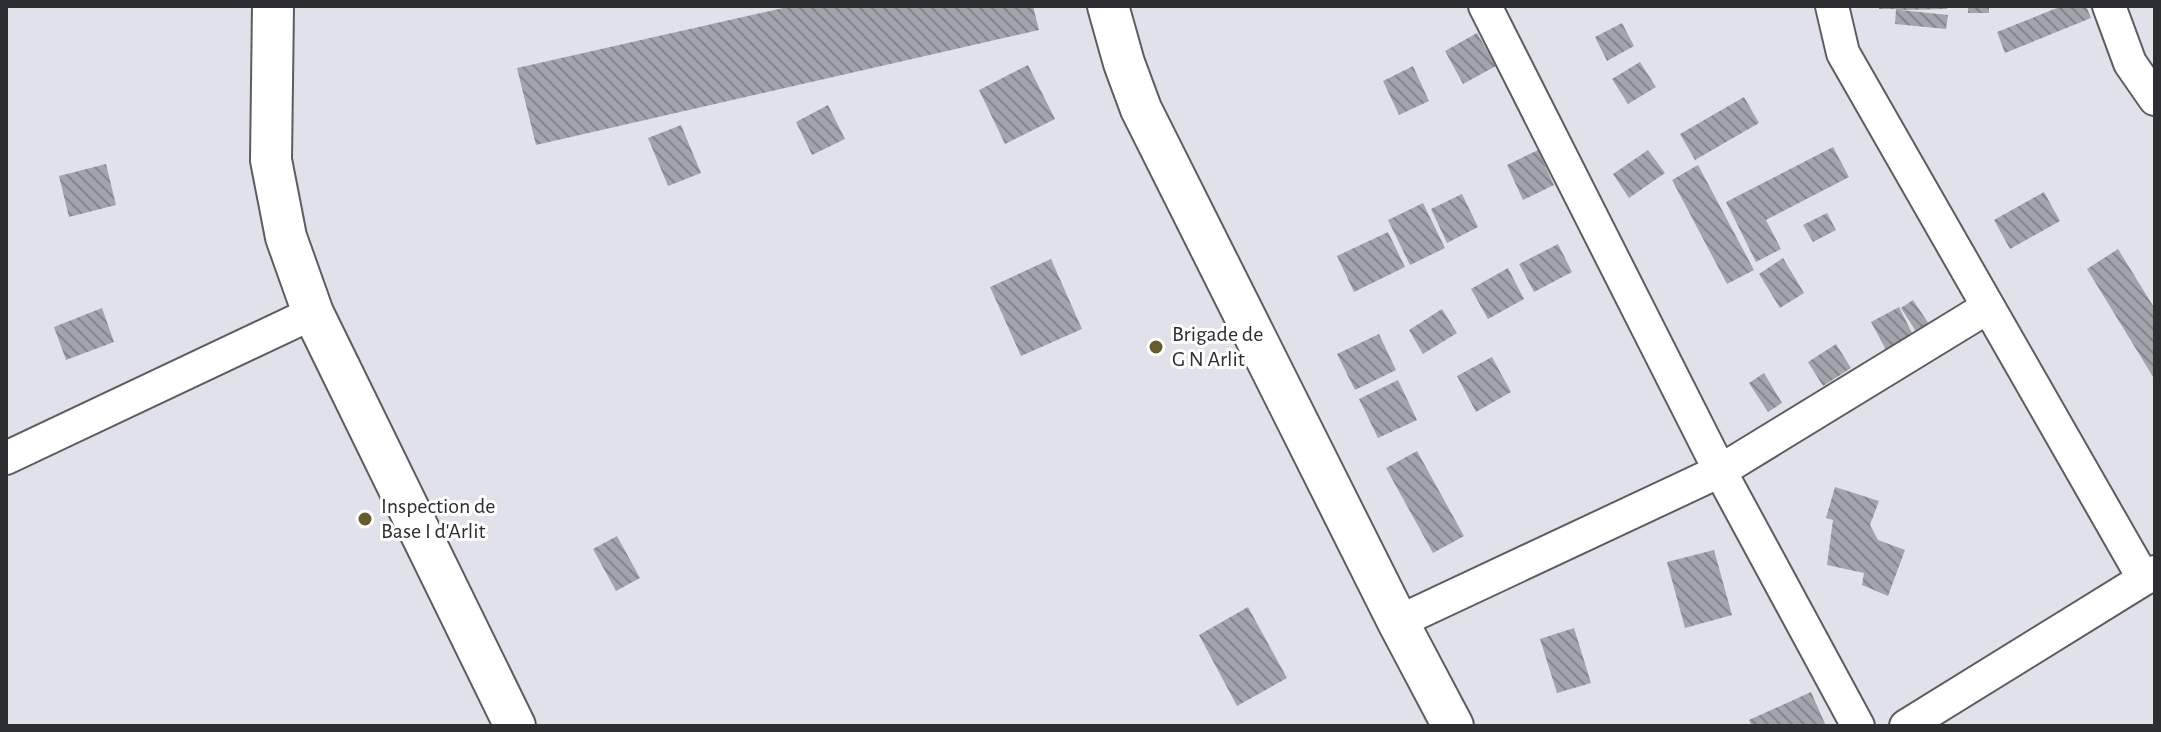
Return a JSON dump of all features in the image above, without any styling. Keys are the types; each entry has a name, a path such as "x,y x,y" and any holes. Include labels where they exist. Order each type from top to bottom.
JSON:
{"street":[{"path":"273,6 271,160 286,237 313,313 515,726"},
{"path":"1108,6 1141,109 1453,726"},
{"path":"1485,6 1720,471 1858,726"},
{"path":"1832,6 1843,53 1988,307 2150,576 1906,726"},
{"path":"2109,6 2130,63 2155,99"},
{"path":"1398,622 1720,471 1988,307"},
{"path":"6,458 313,313"}],"building":[{"path":"792,6 1033,6 1039,30 536,145 517,68"},
{"path":"1879,6 1947,6 1947,9 1900,10 1948,15 1946,29 1895,24 1896,9 1879,9"},
{"path":"1968,6 1989,6 1989,13 1968,13"},
{"path":"2062,6 2086,6 2091,18 2005,53 1997,32"},
{"path":"1622,23 1634,46 1607,61 1595,37"},
{"path":"1477,33 1496,66 1463,84 1445,51"},
{"path":"1640,62 1656,87 1628,104 1612,79"},
{"path":"1028,65 1055,119 1005,144 979,90"},
{"path":"1413,66 1429,101 1399,115 1383,81"},
{"path":"1744,97 1759,123 1695,160 1680,134"},
{"path":"828,105 845,139 812,155 796,122"},
{"path":"681,125 701,173 668,186 648,138"},
{"path":"1833,147 1849,177 1766,220 1781,249 1756,262 1726,202"},
{"path":"1538,150 1554,185 1523,200 1507,165"},
{"path":"1648,150 1665,173 1629,198 1613,174"},
{"path":"106,164 116,205 69,217 59,176"},
{"path":"1698,165 1754,270 1727,284 1672,180"},
{"path":"2044,192 2060,221 2010,249 1994,220"},
{"path":"1462,194 1478,227 1447,243 1431,209"},
{"path":"1423,203 1445,248 1410,265 1388,220"},
{"path":"1827,213 1836,230 1813,242 1803,225"},
{"path":"1388,232 1405,267 1354,292 1337,256"},
{"path":"1558,244 1572,272 1534,292 1519,264"},
{"path":"2118,249 2155,309 2155,380 2087,269"},
{"path":"1783,258 1804,293 1780,308 1759,274"},
{"path":"1051,259 1082,329 1021,356 990,287"},
{"path":"1508,268 1524,299 1488,319 1471,289"},
{"path":"1913,300 1929,324 1917,333 1901,308"},
{"path":"1899,307 1913,335 1886,350 1871,322"},
{"path":"102,308 114,342 66,360 54,327"},
{"path":"1442,309 1457,333 1423,354 1409,330"},
{"path":"1379,334 1396,370 1355,390 1337,354"},
{"path":"1836,344 1851,368 1823,386 1808,362"},
{"path":"1492,357 1511,392 1476,412 1457,376"},
{"path":"1764,373 1782,403 1768,412 1749,383"},
{"path":"1398,380 1417,420 1378,438 1359,399"},
{"path":"1417,451 1464,536 1433,553 1386,468"},
{"path":"1835,487 1879,501 1870,525 1878,540 1905,550 1888,596 1862,585 1864,573 1827,565 1833,520 1826,518"},
{"path":"617,536 640,578 616,591 593,549"},
{"path":"1714,550 1732,615 1685,628 1667,562"},
{"path":"1248,607 1287,678 1237,706 1199,635"},
{"path":"1574,628 1591,683 1557,693 1540,639"},
{"path":"1811,692 1826,726 1752,726 1749,720"}],"place":[{"name":"Brigade de G N Arlit","path":"1156,347"},
{"name":"Inspection de Base I d'Arlit","path":"365,519"}]}
